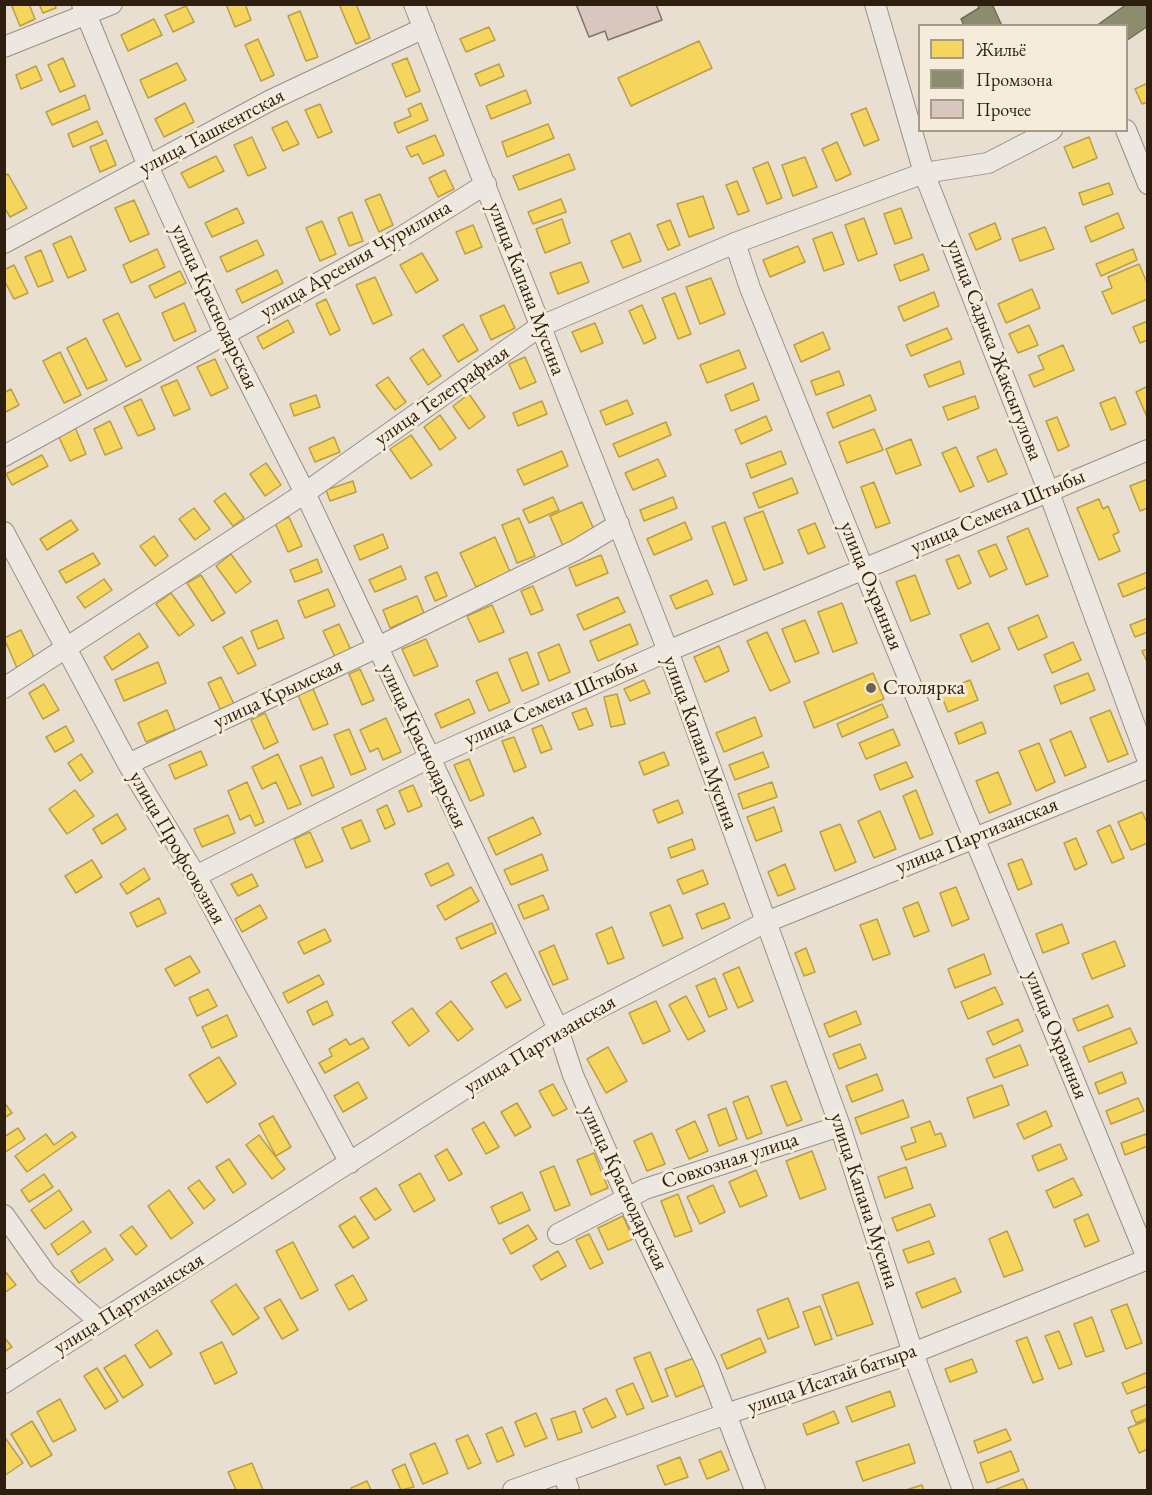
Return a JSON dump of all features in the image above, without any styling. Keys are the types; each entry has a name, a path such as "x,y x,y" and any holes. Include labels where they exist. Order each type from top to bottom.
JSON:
{"street":[{"path":"4,47 84,9 112,4"},
{"name":"улица Капана Мусина","path":"414,4 668,651 764,922 840,1126 914,1353 963,1491"},
{"name":"улица Садыка Жаксыгулова","path":"875,4 924,173 1048,490 1148,761"},
{"name":"улица Краснодарская","path":"84,9 148,166 224,333 305,493 558,1029 573,1075 627,1198 708,1367 755,1491"},
{"name":"улица Ташкентская","path":"4,243 271,99 424,28"},
{"name":"улица Телеграфная","path":"4,688 305,493 540,327 735,243 924,173 988,163 1048,132"},
{"path":"1127,132 1148,184"},
{"name":"улица Арсения Чурилина","path":"4,456 398,239 486,184"},
{"name":"улица Охранная","path":"735,243 750,288 863,568 1147,1260"},
{"name":"улица Семена Штыбы","path":"196,876 429,758 668,651 1148,450"},
{"name":"улица Крымская","path":"128,764 378,647 576,550 619,524"},
{"name":"улица Профсоюзная","path":"4,532 128,764 196,876 350,1163"},
{"name":"улица Партизанская","path":"4,1383 558,1029 764,922 1148,768"},
{"name":"Совхозная улица","path":"558,1234 645,1189 840,1126"},
{"path":"4,1215 46,1274 100,1322"},
{"name":"улица Исатай батыра","path":"513,1491 566,1482 726,1414 914,1353 1147,1260"}],"building: Жильё":[{"path":"11,4 29,4 35,19 20,26"},
{"path":"39,4 55,4 56,8 43,13"},
{"path":"226,4 245,4 251,20 235,27"},
{"path":"339,4 356,4 370,38 356,44"},
{"path":"186,6 194,22 173,32 165,15"},
{"path":"300,11 318,57 306,61 288,16"},
{"path":"154,19 162,35 128,51 121,35"},
{"path":"489,27 495,40 466,52 460,39"},
{"path":"258,39 274,75 261,81 245,45"},
{"path":"699,41 712,68 631,106 618,78"},
{"path":"63,58 75,86 60,92 48,65"},
{"path":"407,58 420,91 406,97 392,64"},
{"path":"177,63 186,80 148,98 140,80"},
{"path":"499,64 504,76 480,86 475,74"},
{"path":"36,66 42,80 21,89 16,75"},
{"path":"1148,83 1148,102 1142,104 1135,89"},
{"path":"526,90 531,103 491,119 486,106"},
{"path":"85,95 90,109 52,125 46,112"},
{"path":"185,103 194,122 164,137 155,119"},
{"path":"421,103 428,120 398,133 394,123 411,116 408,109"},
{"path":"320,104 332,132 318,138 305,110"},
{"path":"866,108 879,140 864,146 851,114"},
{"path":"97,121 103,134 73,147 68,134"},
{"path":"287,121 299,144 283,151 272,128"},
{"path":"548,124 554,138 507,157 502,142"},
{"path":"435,135 444,155 423,164 418,154 411,157 406,147"},
{"path":"252,137 266,168 248,176 234,145"},
{"path":"1089,137 1097,158 1073,168 1064,147"},
{"path":"106,140 116,165 100,172 90,147"},
{"path":"837,142 851,174 836,181 822,149"},
{"path":"569,154 575,169 519,190 513,176"},
{"path":"216,156 224,171 189,188 181,173"},
{"path":"805,157 817,187 793,196 782,165"},
{"path":"768,162 782,198 767,204 753,168"},
{"path":"445,170 454,189 438,197 429,178"},
{"path":"8,174 27,208 10,217 4,207 4,176"},
{"path":"737,181 749,211 738,215 726,185"},
{"path":"1109,183 1113,194 1083,205 1079,193"},
{"path":"380,194 393,225 379,232 365,200"},
{"path":"703,196 714,228 689,237 677,204"},
{"path":"561,199 566,212 533,224 528,212"},
{"path":"134,200 149,234 130,242 115,208"},
{"path":"237,208 244,223 212,237 205,223"},
{"path":"901,208 912,238 895,244 884,214"},
{"path":"352,212 363,241 349,246 338,218"},
{"path":"1118,213 1124,228 1091,242 1085,227"},
{"path":"864,218 877,254 858,261 845,225"},
{"path":"562,219 570,243 545,253 536,229"},
{"path":"670,220 680,245 668,250 657,225"},
{"path":"322,221 336,254 320,261 306,228"},
{"path":"995,223 1001,239 976,250 969,234"},
{"path":"473,225 482,247 465,254 456,232"},
{"path":"1045,227 1054,249 1020,261 1012,239"},
{"path":"832,232 844,264 824,271 813,239"},
{"path":"630,233 641,261 623,268 611,241"},
{"path":"71,236 86,270 68,278 53,244"},
{"path":"257,240 264,255 227,272 220,257"},
{"path":"798,246 805,262 770,277 763,260"},
{"path":"157,249 165,267 131,283 123,265"},
{"path":"1133,249 1137,260 1101,276 1096,264"},
{"path":"41,250 53,281 38,287 25,257"},
{"path":"422,253 438,280 416,293 400,265"},
{"path":"923,254 929,270 900,281 894,265"},
{"path":"581,262 589,282 558,294 550,273"},
{"path":"1139,264 1148,285 1148,299 1112,314 1102,292 1112,288 1108,277"},
{"path":"14,265 28,293 14,299 4,280 4,270"},
{"path":"277,270 283,283 242,303 236,290"},
{"path":"180,271 186,283 155,298 149,286"},
{"path":"375,277 392,315 373,324 356,285"},
{"path":"711,278 725,314 700,324 686,287"},
{"path":"1032,289 1040,308 1006,323 998,304"},
{"path":"934,292 939,306 904,321 898,307"},
{"path":"675,293 691,334 678,339 662,298"},
{"path":"326,299 340,330 330,335 316,304"},
{"path":"184,303 196,331 174,341 162,313"},
{"path":"504,305 515,328 491,340 480,316"},
{"path":"642,305 656,338 644,344 629,311"},
{"path":"118,313 141,360 126,367 103,320"},
{"path":"288,320 294,332 263,349 257,337"},
{"path":"1148,321 1148,340 1140,343 1133,327"},
{"path":"595,323 603,343 581,352 572,332"},
{"path":"463,324 478,350 458,362 443,336"},
{"path":"1029,325 1038,345 1018,353 1009,334"},
{"path":"947,328 952,339 911,356 906,345"},
{"path":"823,332 830,349 801,362 794,345"},
{"path":"86,338 107,380 87,389 67,348"},
{"path":"1063,345 1074,370 1034,387 1029,375 1044,369 1038,356"},
{"path":"423,349 441,376 428,385 410,358"},
{"path":"739,350 746,368 707,383 700,365"},
{"path":"60,352 81,395 64,403 43,361"},
{"path":"525,357 536,382 520,389 509,364"},
{"path":"215,359 228,388 211,396 197,367"},
{"path":"960,361 964,374 929,387 924,375"},
{"path":"839,371 844,385 816,395 811,381"},
{"path":"388,377 406,402 395,410 376,385"},
{"path":"177,380 190,409 174,416 161,387"},
{"path":"753,383 759,400 731,411 725,395"},
{"path":"1148,386 1148,417 1147,417 1136,392"},
{"path":"11,389 19,405 4,413 4,393"},
{"path":"469,394 485,417 469,429 453,406"},
{"path":"316,395 320,407 294,416 290,404"},
{"path":"870,395 876,410 833,428 827,413"},
{"path":"975,396 979,408 948,420 943,407"},
{"path":"1115,397 1126,424 1111,430 1100,403"},
{"path":"141,399 155,429 138,436 124,407"},
{"path":"627,400 633,414 606,425 600,411"},
{"path":"542,401 547,414 518,426 513,413"},
{"path":"440,415 456,438 440,450 424,427"},
{"path":"766,416 772,430 741,444 735,430"},
{"path":"1057,417 1069,446 1058,451 1046,421"},
{"path":"110,421 122,448 105,455 94,429"},
{"path":"666,422 671,435 619,457 613,444"},
{"path":"75,427 86,454 70,461 58,435"},
{"path":"874,429 883,450 847,463 839,442"},
{"path":"411,435 432,465 411,479 390,449"},
{"path":"334,437 340,452 315,462 309,448"},
{"path":"911,439 921,465 896,474 886,449"},
{"path":"956,447 974,486 960,492 942,453"},
{"path":"996,449 1007,474 988,482 977,457"},
{"path":"562,451 568,466 524,485 517,470"},
{"path":"781,451 786,464 751,478 746,464"},
{"path":"42,455 48,466 12,485 6,474"},
{"path":"658,459 666,476 633,490 625,473"},
{"path":"266,463 281,485 265,496 250,474"},
{"path":"792,478 798,493 759,508 753,493"},
{"path":"1148,479 1148,508 1140,511 1130,486"},
{"path":"353,481 356,492 330,501 326,490"},
{"path":"874,482 890,523 876,528 861,487"},
{"path":"225,493 244,518 233,526 214,501"},
{"path":"553,497 559,510 529,523 523,510"},
{"path":"673,497 677,508 644,521 640,510"},
{"path":"1099,499 1103,509 1108,506 1119,532 1113,535 1120,551 1099,560 1077,508"},
{"path":"582,502 595,532 563,546 550,516"},
{"path":"194,508 210,529 195,540 179,519"},
{"path":"763,511 783,563 764,570 744,518"},
{"path":"289,517 302,546 288,552 275,523"},
{"path":"519,518 535,556 517,563 502,525"},
{"path":"71,520 78,530 47,550 40,539"},
{"path":"685,522 692,539 654,555 647,539"},
{"path":"725,522 747,580 734,585 712,527"},
{"path":"815,523 825,547 808,554 798,530"},
{"path":"1028,528 1048,576 1026,585 1007,537"},
{"path":"383,534 388,548 360,560 354,546"},
{"path":"154,536 168,556 155,566 140,546"},
{"path":"495,537 510,572 476,587 460,553"},
{"path":"996,544 1007,569 990,577 978,551"},
{"path":"93,553 100,564 66,583 59,571"},
{"path":"231,554 251,582 236,593 216,566"},
{"path":"601,555 608,573 576,586 569,568"},
{"path":"959,555 971,583 958,589 946,560"},
{"path":"317,559 322,572 295,582 290,570"},
{"path":"401,566 406,579 375,592 369,580"},
{"path":"437,572 447,596 435,601 425,577"},
{"path":"1148,572 1148,587 1123,597 1118,584"},
{"path":"201,575 225,613 212,621 187,583"},
{"path":"915,575 930,614 911,621 896,582"},
{"path":"104,579 112,590 85,608 77,597"},
{"path":"707,580 713,594 676,609 670,596"},
{"path":"533,586 543,610 531,615 521,591"},
{"path":"328,589 335,606 305,618 298,601"},
{"path":"171,593 194,625 179,636 156,604"},
{"path":"417,596 424,613 390,628 383,610"},
{"path":"618,597 625,612 584,630 577,615"},
{"path":"842,603 857,643 833,652 818,612"},
{"path":"492,605 504,632 479,642 467,616"},
{"path":"1038,615 1047,637 1018,650 1008,628"},
{"path":"1148,618 1148,632 1135,637 1130,625"},
{"path":"277,620 284,638 258,649 251,631"},
{"path":"805,620 819,653 795,662 782,629"},
{"path":"988,623 1000,649 972,662 960,635"},
{"path":"339,624 351,650 335,657 323,631"},
{"path":"630,624 638,644 598,661 590,641"},
{"path":"21,630 35,659 17,668 4,638"},
{"path":"767,632 790,682 770,691 747,641"},
{"path":"139,633 148,647 112,670 104,657"},
{"path":"242,637 256,665 238,674 223,647"},
{"path":"426,639 438,666 414,676 402,649"},
{"path":"1073,642 1081,660 1052,673 1044,655"},
{"path":"559,644 570,672 549,681 538,653"},
{"path":"719,646 729,671 705,682 694,657"},
{"path":"1148,649 1148,664 1142,651"},
{"path":"527,652 539,684 522,691 509,659"},
{"path":"158,662 166,683 124,701 115,680"},
{"path":"360,669 374,700 362,705 349,674"},
{"path":"497,672 510,702 489,711 476,681"},
{"path":"873,673 884,699 814,728 804,702"},
{"path":"1088,673 1095,690 1061,704 1054,686"},
{"path":"221,677 234,704 220,709 208,683"},
{"path":"644,680 650,693 630,701 624,689"},
{"path":"970,680 978,700 948,712 940,692"},
{"path":"44,684 59,710 43,719 29,693"},
{"path":"313,689 328,724 313,730 298,695"},
{"path":"617,694 625,724 611,727 604,697"},
{"path":"469,699 475,713 441,728 435,714"},
{"path":"882,704 888,717 842,737 837,724"},
{"path":"586,708 593,725 579,730 572,713"},
{"path":"167,710 175,730 146,742 138,723"},
{"path":"1110,710 1128,754 1108,762 1090,718"},
{"path":"265,713 278,742 264,749 251,720"},
{"path":"755,717 762,736 724,752 716,733"},
{"path":"386,718 401,752 383,760 378,748 370,752 360,730"},
{"path":"982,722 986,733 959,744 955,733"},
{"path":"542,725 552,749 541,753 532,729"},
{"path":"66,726 74,741 55,752 46,737"},
{"path":"349,729 366,769 351,775 334,735"},
{"path":"893,729 900,745 866,759 859,743"},
{"path":"1071,731 1086,767 1065,776 1050,740"},
{"path":"514,737 526,767 514,772 502,741"},
{"path":"1039,743 1055,782 1036,791 1019,751"},
{"path":"201,751 207,765 175,779 169,765"},
{"path":"664,752 669,765 644,775 639,762"},
{"path":"763,752 769,767 735,780 729,765"},
{"path":"81,754 93,772 80,781 68,763"},
{"path":"278,754 301,804 288,809 276,782 262,789 252,767"},
{"path":"322,757 334,787 312,796 300,766"},
{"path":"469,759 484,795 470,801 454,765"},
{"path":"906,762 913,777 880,790 874,775"},
{"path":"998,772 1011,804 989,813 976,781"},
{"path":"247,782 264,822 255,826 250,815 240,820 228,791"},
{"path":"772,782 777,797 743,809 738,794"},
{"path":"413,785 422,806 408,812 399,791"},
{"path":"75,790 94,816 67,834 49,809"},
{"path":"916,790 933,834 920,839 903,796"},
{"path":"678,800 683,813 658,823 653,810"},
{"path":"387,805 395,824 385,829 377,810"},
{"path":"774,807 782,831 756,841 747,817"},
{"path":"880,811 896,849 874,858 858,821"},
{"path":"1142,812 1148,824 1148,843 1131,850 1118,822"},
{"path":"117,814 126,829 102,844 93,829"},
{"path":"228,815 235,833 202,847 194,829"},
{"path":"533,817 541,834 496,855 488,838"},
{"path":"361,820 370,841 351,849 342,828"},
{"path":"840,824 856,862 835,871 820,832"},
{"path":"1110,825 1124,858 1112,863 1097,831"},
{"path":"310,832 323,861 306,868 294,839"},
{"path":"1076,838 1087,864 1075,870 1064,843"},
{"path":"692,839 695,849 671,858 668,848"},
{"path":"542,854 548,870 511,885 504,870"},
{"path":"1022,859 1032,884 1018,890 1008,864"},
{"path":"92,860 102,877 76,893 65,876"},
{"path":"448,863 454,875 431,886 425,874"},
{"path":"785,864 795,889 778,896 768,872"},
{"path":"144,868 150,879 127,894 120,884"},
{"path":"703,870 708,884 683,894 677,880"},
{"path":"252,874 258,886 238,896 231,884"},
{"path":"471,887 479,901 445,920 437,906"},
{"path":"956,887 969,919 952,926 940,893"},
{"path":"543,895 549,909 524,919 518,905"},
{"path":"159,898 166,913 137,927 130,913"},
{"path":"918,902 929,931 914,937 903,908"},
{"path":"724,903 730,918 702,929 696,914"},
{"path":"260,905 267,918 242,932 235,919"},
{"path":"670,905 683,938 663,946 650,913"},
{"path":"877,919 890,954 873,960 860,925"},
{"path":"492,923 496,933 461,949 456,938"},
{"path":"1062,924 1069,943 1043,953 1036,934"},
{"path":"612,927 624,958 608,964 596,934"},
{"path":"325,929 331,941 304,954 298,942"},
{"path":"1115,941 1125,966 1092,979 1082,954"},
{"path":"554,945 568,979 553,985 539,952"},
{"path":"806,948 815,972 804,976 795,953"},
{"path":"984,954 991,974 955,988 948,969"},
{"path":"190,956 200,972 175,986 165,969"},
{"path":"739,967 753,1001 738,1008 723,974"},
{"path":"506,973 521,1000 506,1008 491,982"},
{"path":"319,975 324,984 288,1003 283,993"},
{"path":"715,978 727,1009 709,1017 696,986"},
{"path":"995,987 1003,1004 968,1019 961,1002"},
{"path":"208,989 217,1006 197,1016 189,998"},
{"path":"686,996 705,1031 688,1040 669,1005"},
{"path":"327,1001 333,1015 313,1025 307,1011"},
{"path":"451,1001 473,1029 458,1041 436,1013"},
{"path":"656,1001 670,1031 643,1044 629,1013"},
{"path":"1108,1005 1113,1017 1078,1031 1073,1019"},
{"path":"412,1008 429,1031 409,1046 392,1022"},
{"path":"856,1011 861,1024 829,1037 824,1024"},
{"path":"227,1015 237,1036 212,1048 202,1027"},
{"path":"1018,1019 1023,1031 993,1045 987,1032"},
{"path":"1130,1028 1137,1043 1089,1062 1083,1047"},
{"path":"363,1038 369,1048 325,1073 319,1063 332,1056 329,1049 346,1039 350,1045"},
{"path":"860,1044 866,1058 839,1069 833,1054"},
{"path":"1020,1045 1028,1065 994,1078 986,1059"},
{"path":"608,1047 627,1081 606,1093 587,1059"},
{"path":"219,1057 236,1084 207,1103 189,1075"},
{"path":"1122,1072 1126,1083 1099,1094 1095,1083"},
{"path":"877,1074 883,1090 852,1102 846,1086"},
{"path":"786,1081 802,1120 787,1126 771,1086"},
{"path":"358,1082 367,1098 343,1112 334,1096"},
{"path":"553,1084 567,1109 553,1116 539,1091"},
{"path":"1002,1085 1009,1105 974,1118 967,1098"},
{"path":"748,1096 762,1133 747,1139 733,1102"},
{"path":"1138,1098 1144,1111 1111,1124 1106,1111"},
{"path":"903,1100 909,1117 861,1134 855,1118"},
{"path":"4,1102 12,1113 4,1118"},
{"path":"517,1103 531,1127 515,1136 501,1112"},
{"path":"726,1108 737,1139 719,1146 708,1115"},
{"path":"1046,1111 1052,1126 1024,1139 1017,1124"},
{"path":"273,1116 291,1147 276,1156 259,1124"},
{"path":"695,1121 708,1151 689,1159 676,1130"},
{"path":"930,1121 935,1135 941,1133 946,1146 906,1160 901,1147 916,1142 911,1128"},
{"path":"484,1122 499,1147 486,1154 472,1129"},
{"path":"18,1128 25,1139 4,1153 4,1137"},
{"path":"72,1132 76,1137 27,1172 15,1156 46,1134 54,1145"},
{"path":"652,1133 665,1164 647,1171 634,1141"},
{"path":"1146,1134 1148,1146 1125,1155 1121,1143"},
{"path":"259,1135 285,1169 272,1179 246,1145"},
{"path":"1060,1144 1067,1159 1038,1171 1032,1156"},
{"path":"447,1149 462,1174 449,1181 435,1156"},
{"path":"812,1151 826,1189 800,1199 786,1161"},
{"path":"594,1153 608,1188 591,1195 577,1160"},
{"path":"229,1159 246,1184 233,1193 216,1167"},
{"path":"554,1166 570,1205 555,1211 540,1172"},
{"path":"906,1167 913,1188 885,1198 878,1177"},
{"path":"756,1170 767,1196 740,1207 729,1182"},
{"path":"420,1173 435,1200 414,1212 399,1185"},
{"path":"44,1174 53,1187 29,1202 21,1190"},
{"path":"1073,1178 1082,1195 1054,1208 1046,1191"},
{"path":"199,1180 215,1200 204,1209 188,1188"},
{"path":"713,1185 725,1212 700,1224 687,1197"},
{"path":"376,1188 391,1210 375,1220 360,1198"},
{"path":"59,1190 72,1210 45,1229 31,1210"},
{"path":"169,1190 193,1223 171,1239 148,1206"},
{"path":"522,1192 530,1210 499,1224 491,1207"},
{"path":"678,1194 692,1231 675,1237 661,1201"},
{"path":"930,1204 935,1216 897,1231 892,1218"},
{"path":"1088,1214 1099,1241 1085,1247 1074,1220"},
{"path":"355,1216 369,1238 353,1248 339,1226"},
{"path":"623,1216 633,1239 608,1250 598,1228"},
{"path":"83,1221 91,1232 58,1255 51,1244"},
{"path":"528,1225 537,1239 511,1254 503,1239"},
{"path":"132,1226 147,1246 136,1255 120,1235"},
{"path":"1007,1231 1023,1270 1004,1277 989,1239"},
{"path":"589,1234 603,1263 590,1269 576,1240"},
{"path":"929,1241 934,1254 908,1263 903,1250"},
{"path":"293,1242 318,1290 301,1299 276,1251"},
{"path":"105,1248 113,1260 79,1283 71,1271"},
{"path":"558,1251 566,1266 541,1280 533,1266"},
{"path":"4,1270 16,1285 4,1293"},
{"path":"353,1275 367,1300 349,1310 335,1285"},
{"path":"955,1278 961,1292 922,1308 916,1293"},
{"path":"858,1282 873,1324 837,1336 822,1295"},
{"path":"236,1284 259,1318 233,1335 211,1301"},
{"path":"788,1298 799,1327 768,1339 757,1310"},
{"path":"280,1299 298,1330 282,1339 264,1308"},
{"path":"1127,1304 1142,1343 1126,1349 1111,1310"},
{"path":"820,1306 832,1339 815,1345 803,1312"},
{"path":"1092,1317 1104,1351 1086,1357 1074,1324"},
{"path":"157,1330 172,1354 150,1368 135,1345"},
{"path":"1059,1331 1072,1364 1059,1369 1045,1336"},
{"path":"4,1337 12,1347 4,1352"},
{"path":"1027,1337 1043,1379 1033,1383 1016,1341"},
{"path":"760,1338 766,1352 727,1369 721,1355"},
{"path":"222,1342 237,1373 215,1384 200,1353"},
{"path":"650,1352 668,1396 652,1402 634,1358"},
{"path":"125,1355 143,1385 123,1398 104,1368"},
{"path":"694,1358 705,1385 676,1397 665,1369"},
{"path":"972,1359 977,1372 950,1382 945,1369"},
{"path":"97,1368 118,1401 105,1409 84,1376"},
{"path":"1148,1372 1148,1386 1127,1394 1122,1383"},
{"path":"633,1383 644,1408 627,1415 616,1390"},
{"path":"890,1391 895,1406 852,1422 846,1407"},
{"path":"606,1398 616,1417 592,1428 583,1409"},
{"path":"60,1399 76,1430 53,1442 37,1412"},
{"path":"1148,1404 1148,1418 1136,1423 1131,1411"},
{"path":"575,1411 582,1432 558,1440 551,1419"},
{"path":"834,1411 839,1423 807,1435 803,1424"},
{"path":"536,1413 547,1438 525,1447 515,1422"},
{"path":"1148,1420 1148,1449 1139,1453 1128,1428"},
{"path":"32,1421 52,1455 31,1467 11,1434"},
{"path":"502,1427 514,1455 497,1462 486,1434"},
{"path":"1006,1429 1011,1440 978,1453 974,1441"},
{"path":"468,1435 481,1463 468,1469 456,1440"},
{"path":"4,1436 23,1463 4,1476"},
{"path":"435,1443 448,1473 423,1484 410,1454"},
{"path":"909,1444 915,1463 863,1481 856,1462"},
{"path":"721,1451 729,1470 707,1479 699,1460"},
{"path":"1011,1451 1019,1471 987,1483 980,1463"},
{"path":"680,1457 688,1477 665,1485 657,1466"},
{"path":"252,1463 263,1490 236,1490 228,1472"},
{"path":"405,1464 414,1487 401,1490 392,1470"},
{"path":"1023,1479 1028,1490 994,1490"},
{"path":"367,1481 371,1490 352,1490 351,1488"},
{"path":"922,1485 924,1490 906,1490"}],"building: Промзона":[{"path":"977,4 992,4 1001,24 963,24 961,19 979,8"},
{"path":"1127,4 1148,4 1148,26 1128,40 1128,24 1099,24"}],"building: Прочее":[{"path":"576,4 656,4 662,20 608,40 605,31 589,37"}],"place":[{"name":"Столярка","path":"871,688"}]}
